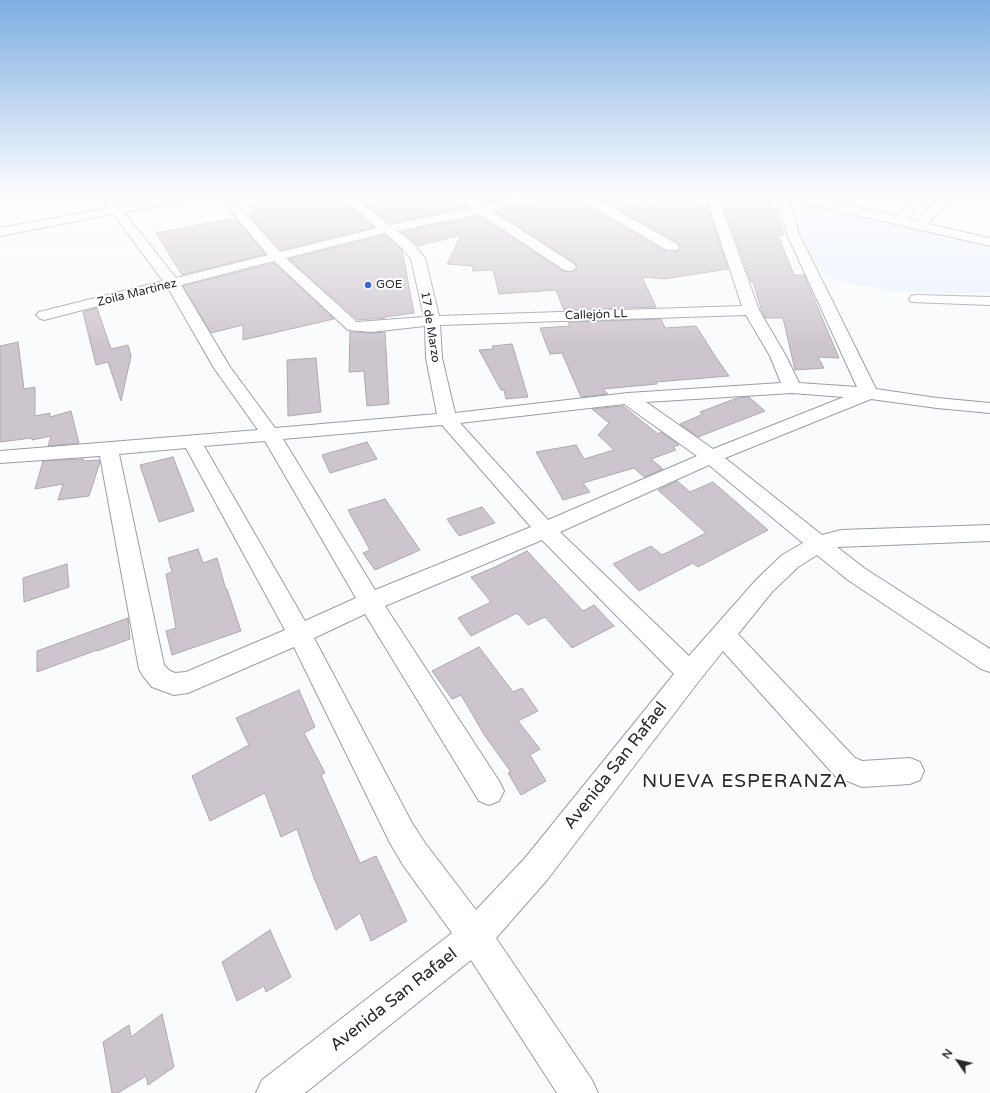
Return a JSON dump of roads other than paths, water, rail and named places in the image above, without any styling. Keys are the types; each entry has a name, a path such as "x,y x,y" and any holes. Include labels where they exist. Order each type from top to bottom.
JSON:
{"street":[{"path":"146,248 173,284 222,368 270,434 370,602 489,791"},
{"path":"268,248 276,257"},
{"name":"Zoila Martinez","path":"44,315 173,284 312,248"},
{"name":"17 de Marzo","path":"410,248 418,258 432,321 434,358 446,419"},
{"path":"540,248 569,267"},
{"path":"730,248 751,310 778,356 792,388"},
{"path":"800,248 869,393"},
{"name":"Callejón LL","path":"276,257 348,324 354,327 371,328 432,321 751,310"},
{"path":"916,299 990,301"},
{"path":"0,457 192,442 446,419 628,398 792,388 869,393 937,403 990,408"},
{"path":"108,449 152,669 161,679 174,684 188,682 370,602 545,530 710,457 869,393"},
{"path":"628,398 710,457 856,574 990,662"},
{"path":"446,419 545,530 690,673"},
{"path":"192,442 300,634 401,834 414,854 475,936 579,1093"},
{"name":"Avenida San Rafael","path":"275,1093 475,936 536,869 690,673 764,586 790,561 819,543 841,538 990,533"},
{"path":"724,634 845,767 862,774 910,771"}],"place":[{"name":"GOE","path":"368,285"}],"district":[{"name":"NUEVA ESPERANZA","path":"745,782"}]}
